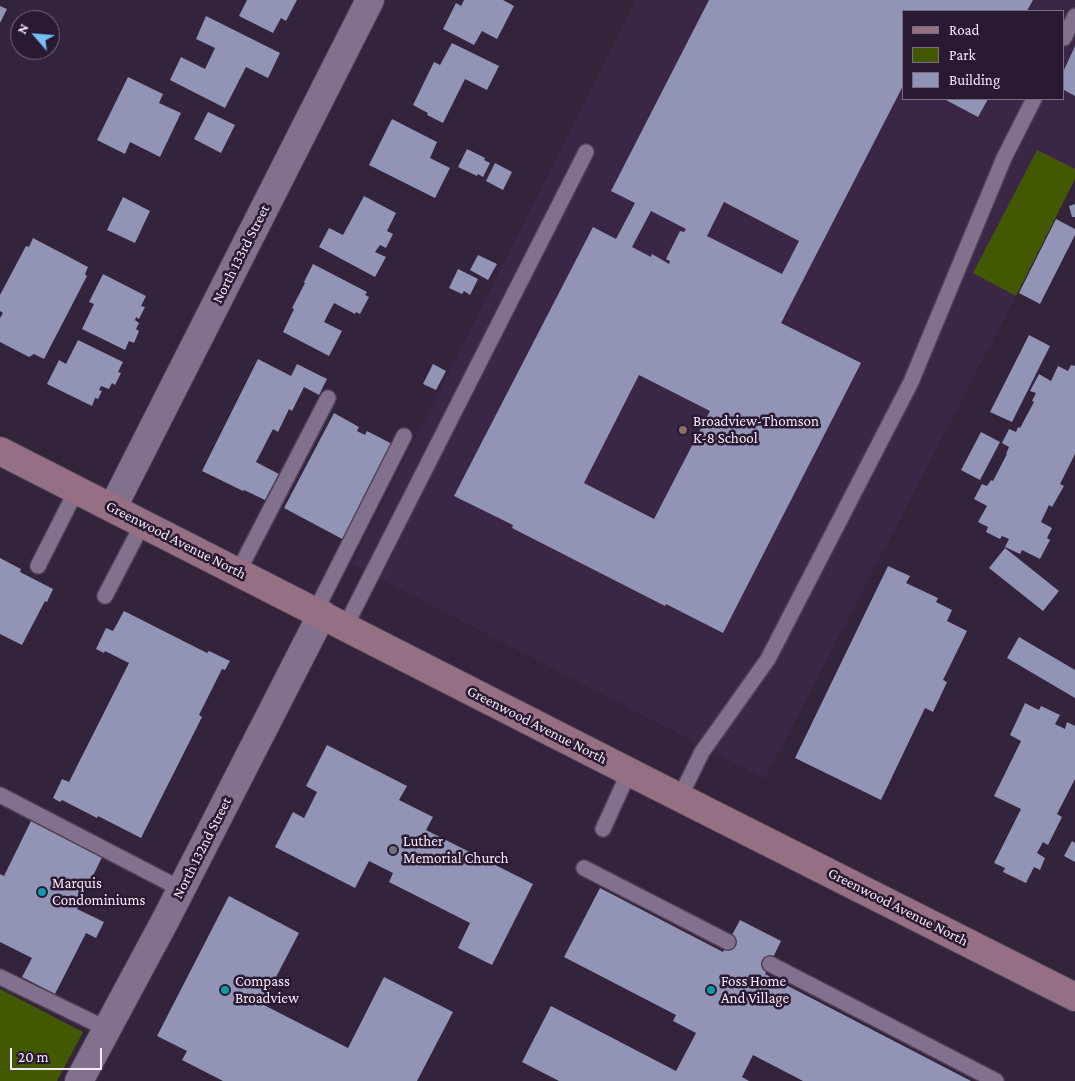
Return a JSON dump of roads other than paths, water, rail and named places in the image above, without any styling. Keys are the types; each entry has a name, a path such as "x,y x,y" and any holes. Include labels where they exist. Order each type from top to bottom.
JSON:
{"main road":[{"name":"Greenwood Avenue North","path":"0,451 1075,997"}],"street":[{"name":"North 133rd Street","path":"113,507 370,0"},
{"name":"North 132nd Street","path":"79,1081 166,920 318,613"}],"lane":[{"path":"1065,36 1075,16"},
{"path":"680,797 702,752 768,659 911,382 1004,158 1033,100"},
{"path":"345,627 586,152"},
{"path":"238,572 328,398"},
{"path":"318,613 404,436"},
{"path":"38,566 77,490"},
{"path":"105,596 143,523"},
{"path":"603,828 629,772"},
{"path":"0,795 181,888"},
{"path":"584,868 728,942"},
{"path":"770,964 996,1081"},
{"path":"0,976 107,1029"}],"place":[{"name":"Broadview-Thomson K-8 School","path":"683,430"},
{"name":"Luther Memorial Church","path":"393,850"},
{"name":"Marquis Condominiums","path":"42,892"},
{"name":"Compass Broadview","path":"225,990"},
{"name":"Foss Home And Village","path":"711,990"}]}
